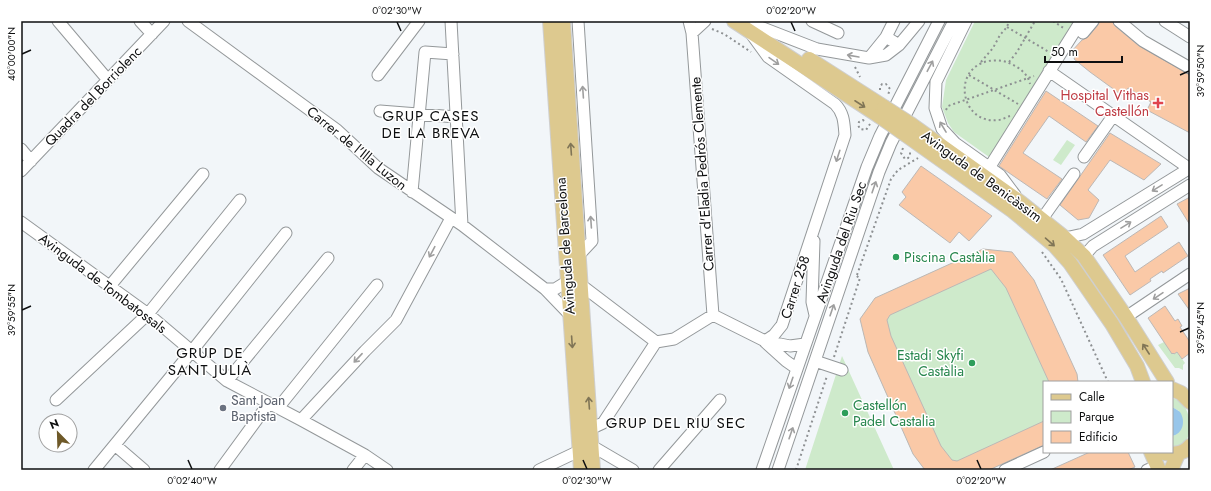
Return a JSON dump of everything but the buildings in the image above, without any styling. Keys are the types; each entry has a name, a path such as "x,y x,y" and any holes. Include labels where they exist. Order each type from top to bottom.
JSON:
{"main road":[{"name":"Avinguda de Barcelona","path":"550,21 574,283 590,429 580,470"},
{"name":"Avinguda de Barcelona","path":"563,21 578,256 570,315 585,449 593,470"},
{"name":"Avinguda de Benicàssim","path":"734,21 752,25 879,110 907,139 1013,211 1054,245 1070,263 1112,324 1137,366 1143,381"},
{"name":"Avinguda de Benicàssim","path":"907,139 1020,202 1065,238 1084,256 1126,317 1166,381"},
{"path":"1151,453 1156,464 1187,450"},
{"path":"1171,470 1187,450"}],"street":[{"path":"58,21 108,80"},
{"path":"140,21 152,34"},
{"name":"Quadra del Borriolenc","path":"21,171 164,21"},
{"name":"Carrer de l'Illa Luzon","path":"188,21 337,130 378,168 462,224 545,289 570,315"},
{"path":"378,75 419,21"},
{"path":"451,21 462,224"},
{"path":"578,21 592,241 578,256"},
{"name":"Carrer d'Eladia Pedrós Clemente","path":"690,21 713,315"},
{"path":"692,33 705,21"},
{"path":"812,21 838,33"},
{"path":"869,58 886,37 894,21"},
{"path":"752,25 817,49 869,58 886,55 899,45 919,21"},
{"name":"Avinguda del Riu Sec","path":"762,470 864,174 880,136 939,21"},
{"name":"Avinguda del Riu Sec","path":"778,470 879,172 891,143 954,21"},
{"path":"966,21 936,82 935,108 942,129 955,143 1000,175 1020,202"},
{"path":"1078,34 1081,21"},
{"path":"989,168 1026,109 1053,74 1058,57 1078,34 1093,21"},
{"path":"1119,21 1143,40 1190,68"},
{"path":"1165,21 1190,36"},
{"name":"Avinguda de Benicàssim","path":"752,25 768,57 835,104 844,118"},
{"path":"886,37 899,45"},
{"path":"412,192 425,52 453,54"},
{"path":"1053,74 1190,168 1083,234 1065,238"},
{"path":"380,111 456,117"},
{"path":"1084,157 1113,116"},
{"name":"Carrer 258","path":"765,341 774,335 782,325 845,135 844,118"},
{"path":"21,149 31,161"},
{"path":"109,287 203,174"},
{"path":"1042,219 1074,174"},
{"path":"1084,256 1093,246 1190,185"},
{"path":"56,400 148,314 240,200"},
{"path":"301,420 396,320 451,218"},
{"name":"Avinguda de Tombatossals","path":"21,222 148,314 227,381 365,455 387,470"},
{"name":"Carrer 258","path":"814,226 812,302 815,316"},
{"path":"1093,228 1102,240"},
{"path":"94,470 192,351 286,233"},
{"path":"227,381 328,258"},
{"path":"1126,317 1190,274"},
{"path":"545,289 555,289 574,283 656,342 674,339 713,315 765,341 790,346 805,344"},
{"path":"220,470 273,405 377,285"},
{"path":"765,341 786,361 796,368"},
{"path":"590,429 603,423 656,342"},
{"path":"815,361 842,370"},
{"path":"659,470 720,400"},
{"path":"115,446 144,470"},
{"path":"539,470 585,449 633,470"},
{"path":"1004,470 1043,452"},
{"path":"352,470 365,455"}],"path":[{"path":"1010,21 993,48 968,74 964,87 966,100 973,112 985,119 998,120 1011,115"},
{"path":"1009,62 1017,52 1035,21"},
{"path":"1053,21 1078,34"},
{"path":"1007,27 1058,57"},
{"path":"857,56 855,68 862,82"},
{"path":"980,63 994,60 1009,62 1020,68 1028,78"},
{"path":"968,74 1026,109"},
{"path":"939,121 948,106 1028,78 1053,74"},
{"path":"879,110 866,130 860,129 858,125 859,122 863,120 867,122 879,110 890,97 887,95 890,89 886,84 882,84 880,87 879,110"},
{"path":"907,139 910,156 905,159 901,154 907,139"},
{"path":"857,275 891,179 898,170 918,158"},
{"path":"1040,249 1061,279 1108,381"}],"green space":[{"path":"975,21 1084,21 996,162 954,132 948,123 942,107 946,80"},
{"path":"1067,140 1075,145 1061,165 1053,160"},
{"name":"Estadi Skyfi Castàlia","path":"983,249 1012,252 1077,374 1078,381 1043,381 1043,445 989,470 925,470 913,454 868,352 860,319 875,298"},
{"path":"1164,342 1174,354 1177,352 1185,363 1183,365 1183,370 1175,368 1158,345"},
{"name":"Castellón Padel Castalia","path":"842,356 894,470 805,470"},
{"path":"1173,398 1180,401 1185,407 1190,421 1190,429 1185,442 1180,446 1173,448 1173,436 1175,435 1179,411 1173,408"}],"water":[{"path":"1173,408 1180,412 1183,419 1181,430 1173,436"}],"place":[{"name":"Hospital Vithas Castellón","path":"1158,103"},
{"name":"Piscina Castàlia","path":"896,257"},
{"name":"Estadi Skyfi Castàlia","path":"972,363"},
{"name":"Sant Joan Baptista","path":"223,408"},
{"name":"Castellón Padel Castalia","path":"845,413"}],"district":[{"name":"GRUP CASES DE LA BREVA","path":"431,124"},
{"name":"GRUP DE SANT JULIÀ","path":"210,362"},
{"name":"GRUP DEL RIU SEC","path":"676,423"}]}
